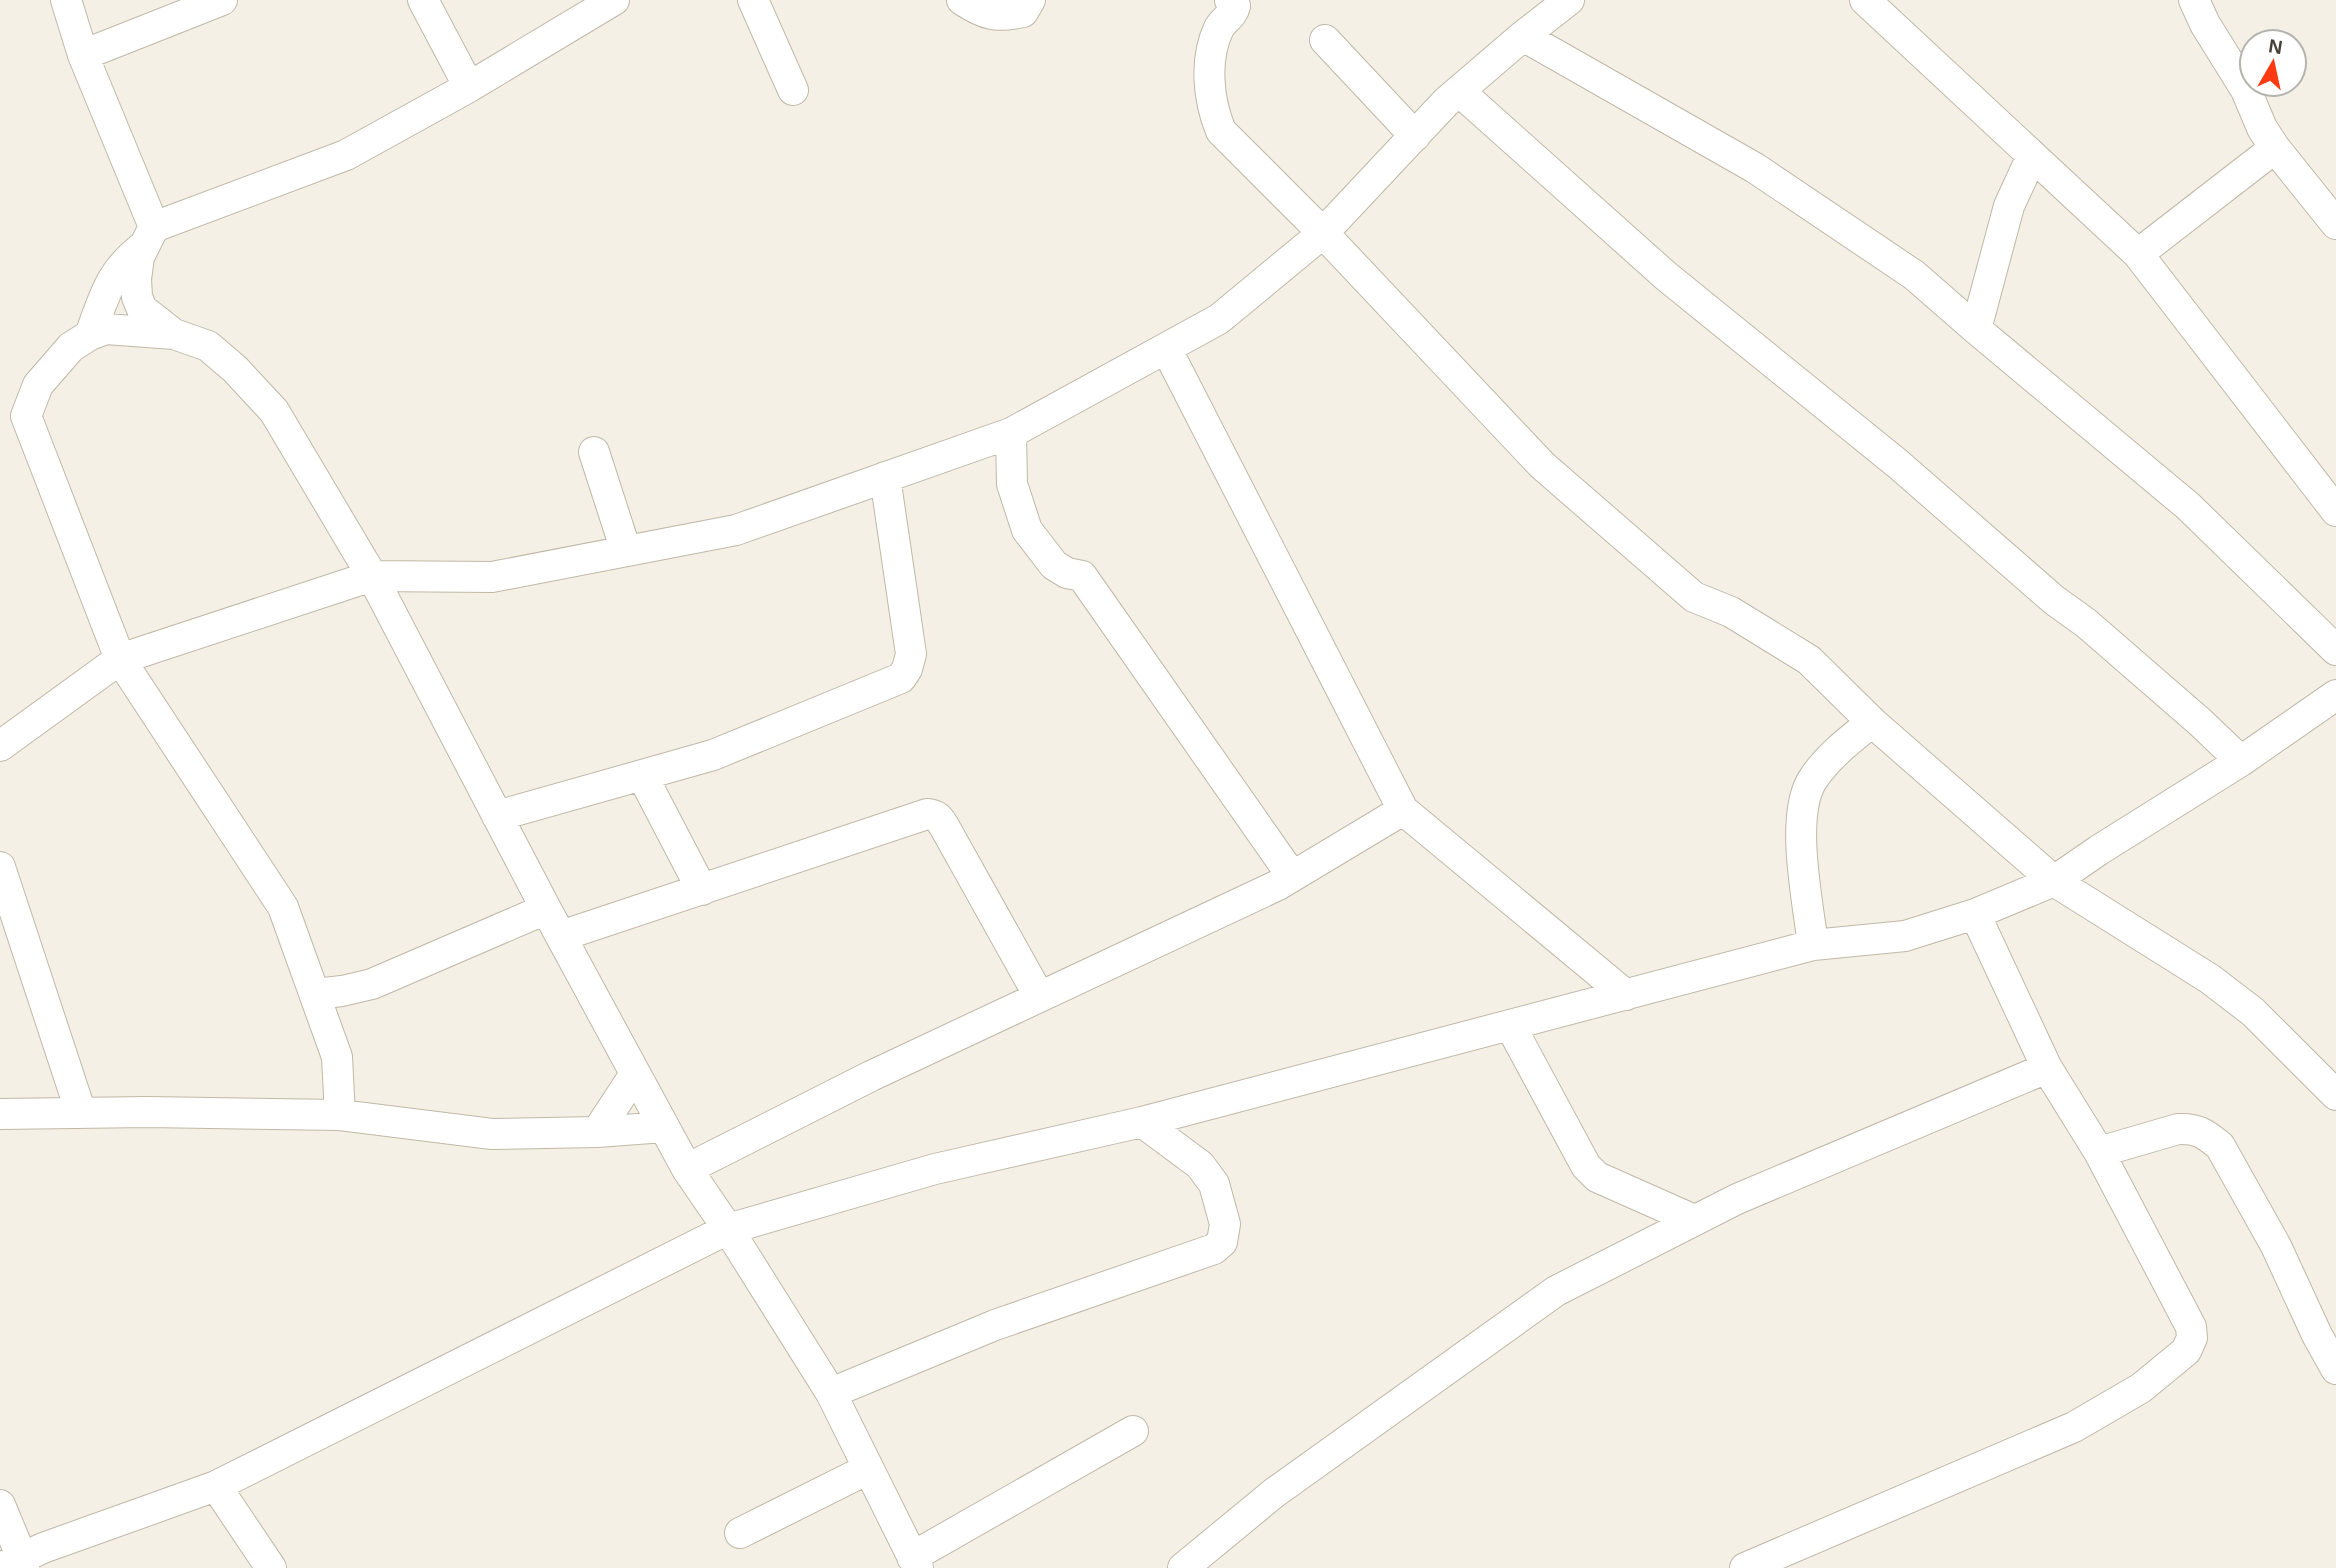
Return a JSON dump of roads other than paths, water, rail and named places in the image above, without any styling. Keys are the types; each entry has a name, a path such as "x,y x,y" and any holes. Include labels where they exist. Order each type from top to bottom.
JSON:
{"street":[{"path":"66,0 83,55 150,236 139,257 137,297 142,309 174,334"},
{"path":"83,55 222,0"},
{"path":"423,0 469,87"},
{"path":"90,335 114,274 150,236 346,155 469,87 614,0"},
{"path":"753,0 793,90"},
{"path":"962,0 985,13 1004,16 1023,12 1030,0"},
{"path":"1230,0 1235,11 1220,27 1212,54 1209,88 1220,131 1323,233 1542,465 1695,597 1731,612 1809,660 1872,722 2054,881 2210,979 2253,1012 2336,1095"},
{"path":"0,746 120,659 372,576 492,577 737,530 1011,433 1219,319 1323,233 1458,91 1569,0"},
{"path":"1865,0 2138,254 2336,512"},
{"path":"2193,0 2246,90 2262,128 2336,224"},
{"path":"1523,36 1755,168 1914,275 2188,506 2336,650"},
{"path":"1325,40 1415,136"},
{"path":"1458,91 1666,276 1898,464 2054,600 2087,623 2241,761"},
{"path":"2138,254 2275,148"},
{"path":"1976,329 2006,218 2032,156"},
{"path":"340,1115 337,1057 283,908 120,659 26,416 38,385 71,347 106,329 174,334 208,346 235,369 274,411 372,576 546,909 687,1169 831,1393 915,1562 1133,1431"},
{"path":"1166,348 1403,810 1626,995"},
{"path":"1011,433 1012,484 1027,530 1054,565 1068,573 1082,576 1292,876"},
{"path":"594,452 626,551"},
{"path":"498,816 713,755 901,678 911,654 885,477"},
{"path":"0,1505 15,1565 43,1548 216,1486 728,1229 935,1169 1142,1122 1813,945 1905,936 1975,914 2054,881 2110,842 2241,761 2336,695"},
{"path":"1813,945 1800,825 1803,799 1813,779 1838,749 1872,722"},
{"path":"642,775 702,890"},
{"path":"687,1169 870,1076 1278,885 1403,810"},
{"path":"561,936 927,814 935,815 939,817 1039,996"},
{"path":"0,867 81,1113"},
{"path":"315,994 372,984 546,909"},
{"path":"1745,1568 2074,1427 2141,1388 2186,1351 2192,1338 2191,1327 2099,1152 2047,1068 1975,914"},
{"path":"1510,1025 1586,1166 1597,1177 1694,1220"},
{"path":"1183,1568 1274,1493 1556,1291 1737,1199 2047,1068"},
{"path":"597,1132 635,1074"},
{"path":"0,1114 340,1115 492,1133 597,1132 664,1127"},
{"path":"831,1393 995,1325 1214,1249 1222,1242 1225,1223 1214,1184 1200,1165 1142,1122"},
{"path":"2099,1152 2178,1129 2192,1129 2205,1134 2220,1146 2277,1246 2317,1335 2336,1369"},
{"path":"740,1533 868,1469"},
{"path":"216,1486 271,1568"}]}
